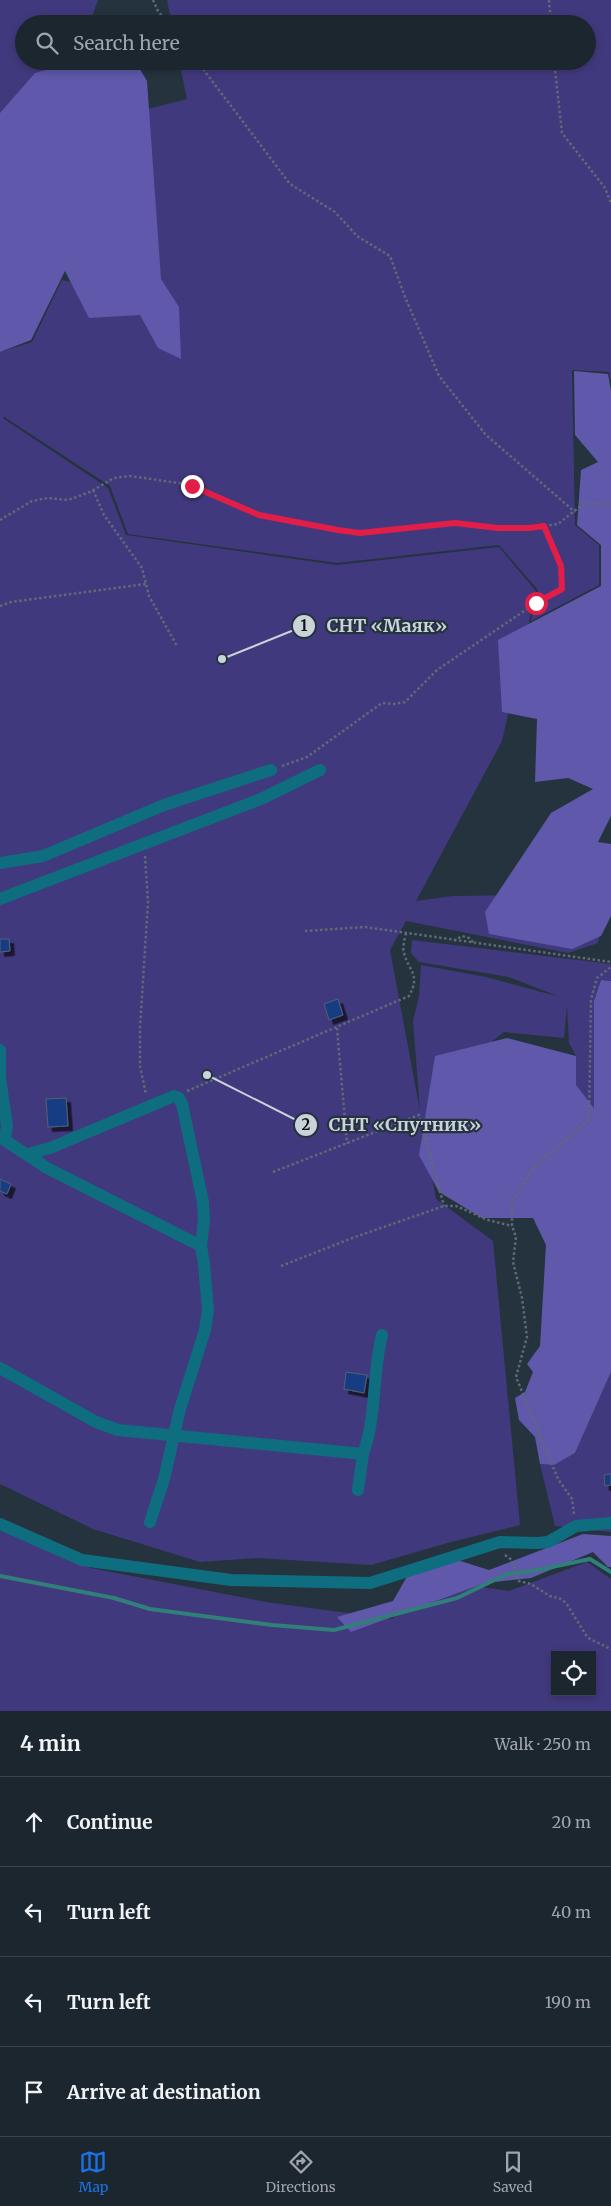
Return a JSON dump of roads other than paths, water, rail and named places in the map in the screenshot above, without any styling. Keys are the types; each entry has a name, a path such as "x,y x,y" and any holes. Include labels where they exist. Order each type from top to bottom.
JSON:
{"street":[{"path":"0,863 43,856 164,805 271,770"},
{"path":"0,899 261,799 320,770"},
{"path":"0,1050 0,1078 7,1126 2,1138 47,1168 201,1246"},
{"path":"28,1154 50,1148 174,1096 179,1098 182,1104 203,1202 204,1220 201,1246 208,1310 205,1330 180,1409 164,1478 150,1522"},
{"path":"358,1490 363,1454 367,1443 382,1334"},
{"path":"0,1368 109,1427 363,1454"},
{"path":"0,1524 82,1560 231,1580 370,1583 500,1542 548,1542 576,1526 611,1523"}],"waterway":[{"path":"0,1576 114,1598 150,1609 272,1625 334,1630 457,1598 507,1574 533,1571 590,1559 611,1572"}],"place":[{"name":"СНТ «Маяк»","path":"222,659"},
{"name":"СНТ «Спутник»","path":"207,1075"}]}
